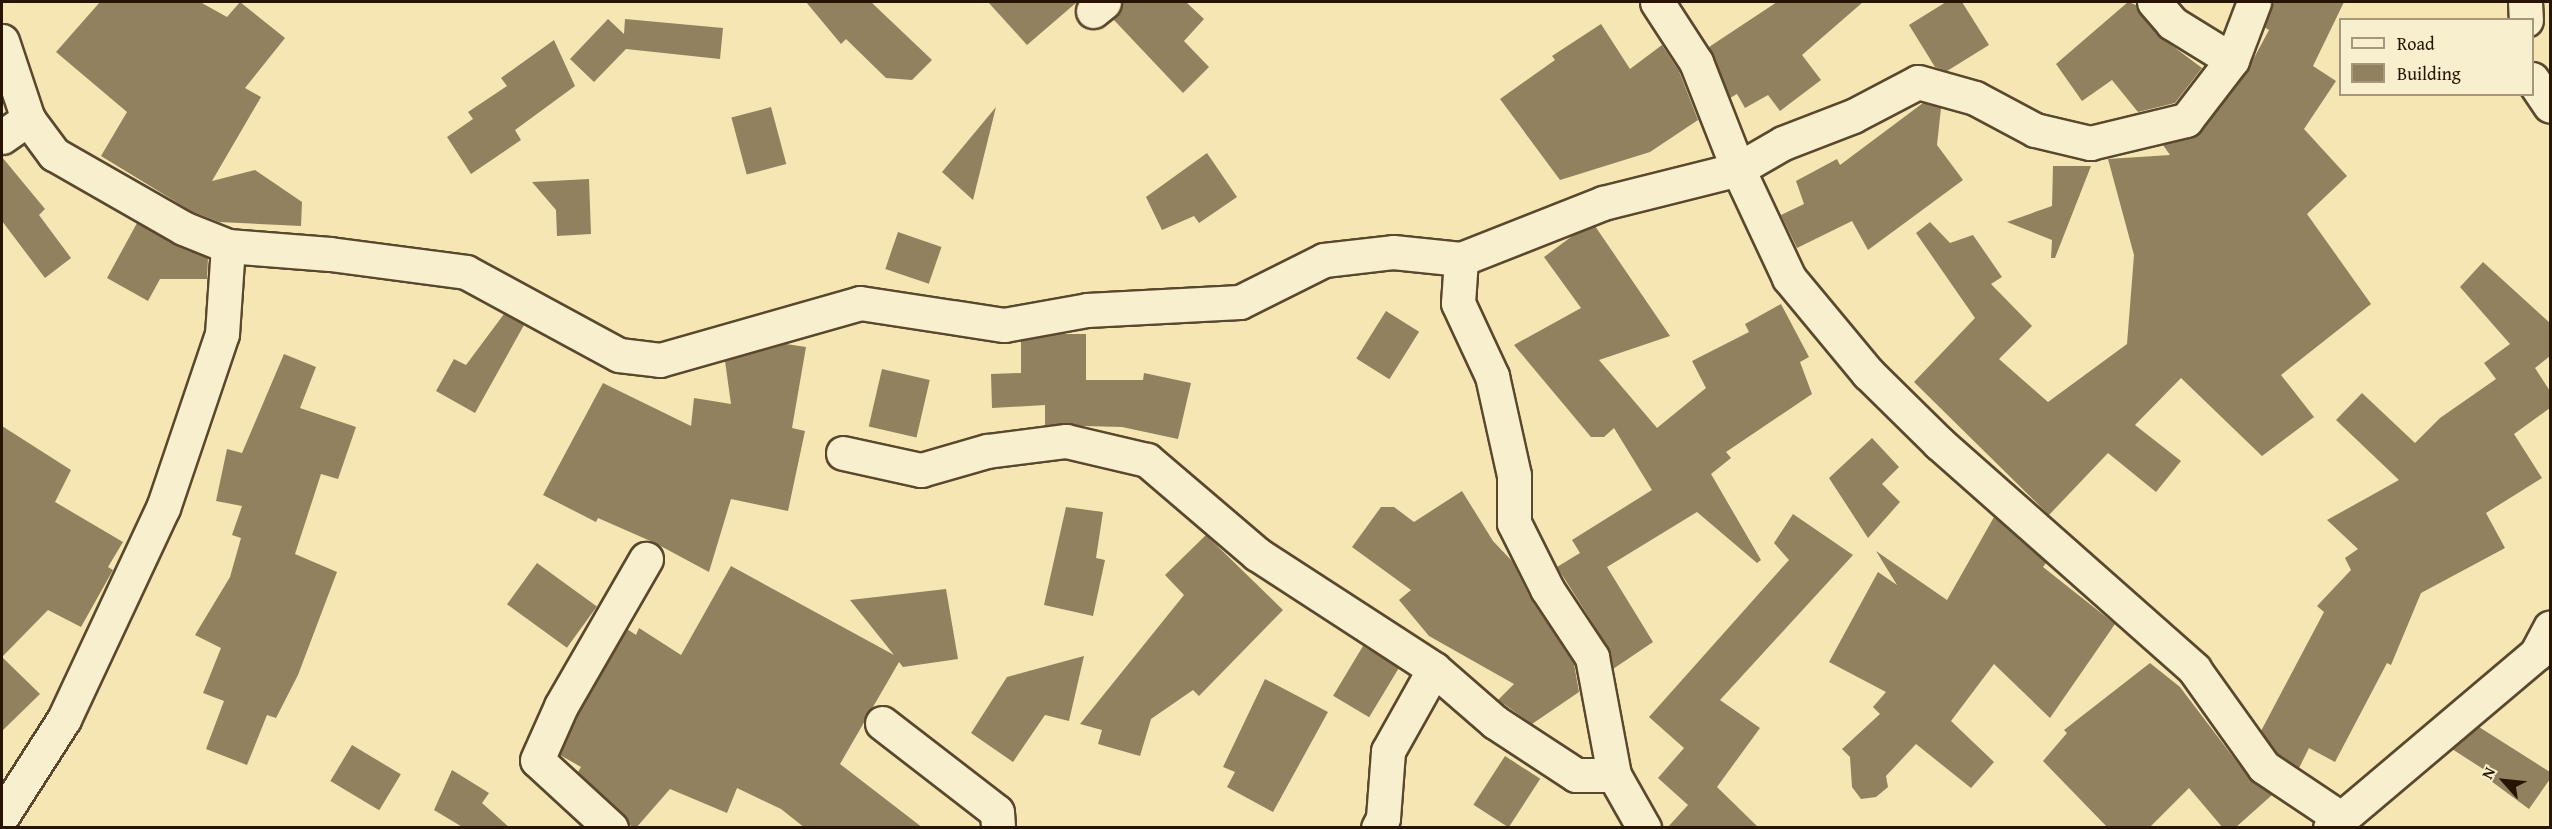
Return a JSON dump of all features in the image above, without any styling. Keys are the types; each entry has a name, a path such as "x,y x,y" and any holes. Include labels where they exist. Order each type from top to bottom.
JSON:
{"street":[{"path":"1658,2 1696,62 1738,170 1789,278 1868,373 1939,443 2194,669 2264,767 2336,823 2536,654 2550,628"},
{"path":"2154,2 2172,23 2232,60"},
{"path":"2,41 28,118 54,154 183,228 228,246 330,254 466,272 619,355 660,360 860,303 1004,325 1088,310 1240,302 1324,260 1393,252 1461,259 1603,202 1738,170 1783,143 1853,116 1918,82 1975,98 2035,130 2090,143 2186,120 2232,60 2254,2"},
{"path":"2525,2 2526,18"},
{"path":"2534,82 2550,105"},
{"path":"2,137 28,118"},
{"path":"2,816 64,719 163,508 222,334 228,246"},
{"path":"1461,259 1458,303 1492,376 1514,475 1514,523 1547,589 1592,657 1614,775 1644,828"},
{"path":"843,453 921,470 987,451 1066,441 1147,460 1257,554 1434,669 1496,722 1576,775 1614,775"},
{"path":"611,828 537,760 561,706 646,559"},
{"path":"1378,828 1383,818 1388,751 1434,669"},
{"path":"882,723 997,812 998,828"}],"building":[{"path":"100,2 200,2 227,17 240,2 285,38 245,88 261,97 212,181 255,170 302,202 301,226 219,222 191,211 101,156 127,112 56,52"},
{"path":"806,2 871,2 932,60 912,80 886,78 846,39 841,44"},
{"path":"988,2 1077,2 1027,45"},
{"path":"1122,2 1186,2 1204,19 1184,41 1209,67 1183,93 1113,19"},
{"path":"1777,2 1863,2 1802,55 1821,80 1780,111 1768,95 1745,108 1737,94 1730,98 1709,47"},
{"path":"1946,2 1962,2 1989,45 1947,71 1935,67 1909,25"},
{"path":"2128,2 2136,5 2158,35 2202,68 2175,103 2138,112 2112,80 2082,101 2056,64"},
{"path":"2272,2 2344,2 2313,66 2336,81 2304,129 2347,176 2307,214 2371,304 2281,375 2314,417 2262,456 2181,378 2135,425 2181,461 2156,492 2108,453 2049,515 1914,382 1975,318 1916,233 1930,222 1950,243 1973,235 2002,277 1991,284 2032,326 1999,359 2048,402 2127,344 2134,255 2108,159 2170,155 2163,145 2201,131 2248,69 2269,30 2264,27"},
{"path":"608,19 624,34 625,19 723,28 720,59 626,49 594,82 570,59"},
{"path":"1601,24 1630,69 1662,45 1679,71 1698,120 1650,152 1560,180 1500,99 1555,60 1552,56"},
{"path":"554,40 575,86 515,130 521,140 471,174 447,137 473,119 468,112 507,86 501,78"},
{"path":"1923,103 1941,108 1937,145 1963,180 1868,250 1852,221 1797,248 1781,215 1804,204 1796,181 1837,159 1840,165"},
{"path":"771,107 786,164 747,175 731,118"},
{"path":"996,107 973,200 942,172"},
{"path":"1207,153 1237,197 1199,223 1194,216 1162,230 1146,197"},
{"path":"2,157 45,209 39,215 71,258 45,278 2,221"},
{"path":"2053,166 2091,166 2055,258 2051,258 2052,240 2007,222 2052,206"},
{"path":"589,179 591,234 557,236 556,210 532,182"},
{"path":"137,223 208,258 207,279 160,279 148,301 107,278"},
{"path":"1595,226 1670,336 1599,360 1657,428 1706,388 1692,361 1749,332 1745,324 1781,304 1809,357 1800,362 1812,394 1726,452 1731,458 1711,474 1761,560 1757,563 1697,512 1607,567 1653,642 1613,669 1608,647 1557,567 1580,553 1572,540 1652,490 1614,428 1604,437 1591,437 1514,345 1581,308 1544,257 1575,234"},
{"path":"898,232 941,247 929,284 885,269"},
{"path":"2483,262 2550,323 2550,356 2535,368 2550,391 2550,408 2514,434 2542,478 2486,513 2505,548 2421,593 2391,665 2387,663 2335,762 2309,748 2299,768 2277,753 2261,731 2324,612 2317,606 2351,570 2345,558 2358,549 2327,520 2399,480 2336,420 2362,393 2415,443 2440,418 2496,379 2484,363 2510,344 2460,287"},
{"path":"1386,311 1419,332 1389,379 1356,358"},
{"path":"504,314 524,325 475,413 436,391 454,359 466,365"},
{"path":"1059,334 1086,334 1086,380 1143,380 1144,373 1191,383 1178,439 1122,427 1045,425 1045,405 992,408 991,374 1021,373 1021,341"},
{"path":"786,344 806,347 792,428 805,431 788,511 731,499 709,572 655,543 598,518 596,522 543,495 603,383 691,426 694,398 731,404 725,361"},
{"path":"284,354 316,367 300,408 356,427 338,479 321,474 295,554 337,572 298,675 276,718 267,715 247,765 206,749 224,701 203,693 221,648 195,635 230,577 241,538 232,535 242,506 216,501 227,449 242,453"},
{"path":"882,369 930,380 916,438 869,426"},
{"path":"2,426 71,470 55,502 123,542 108,567 113,570 81,627 48,610 2,657"},
{"path":"1872,438 1899,467 1882,484 1900,502 1868,538 1829,478"},
{"path":"1462,491 1493,541 1512,561 1531,599 1574,664 1579,692 1532,724 1498,700 1514,684 1429,636 1399,600 1411,590 1352,547 1381,507 1394,507 1414,522"},
{"path":"1066,507 1103,512 1096,558 1105,560 1093,616 1044,605"},
{"path":"1793,514 1853,555 1720,700 1760,728 1717,787 1759,828 1667,828 1688,805 1658,778 1684,748 1649,717 1789,560 1774,543"},
{"path":"1994,517 2046,563 2043,567 2115,624 2050,718 1994,664 1951,721 1994,762 1971,788 1916,744 1886,776 1888,787 1876,797 1861,799 1852,787 1850,757 1842,749 1880,714 1873,707 1886,692 1829,662 1878,572 1897,585 1876,551 1947,600"},
{"path":"1206,535 1283,610 1199,696 1193,690 1151,719 1140,756 1098,744 1102,730 1080,724 1184,595 1165,575"},
{"path":"537,563 597,606 567,648 507,604"},
{"path":"731,566 894,655 850,600 946,589 958,659 903,667 899,662 840,764 923,828 805,828 781,809 737,788 727,813 670,789 636,828 632,828 624,814 578,772 581,767 560,755 578,715 627,629 636,635 639,628 681,655"},
{"path":"1363,646 1399,668 1369,717 1333,696"},
{"path":"1084,656 1069,721 1045,715 1013,762 971,733 1007,677"},
{"path":"2,657 40,694 2,731"},
{"path":"2150,663 2180,687 2249,778 2272,795 2235,828 2223,828 2189,788 2149,828 2108,828 2043,761 2067,733 2064,730"},
{"path":"1265,679 1328,712 1273,812 1227,787 1235,772 1223,767"},
{"path":"2479,727 2550,772 2550,779 2529,809 2491,781 2494,776 2452,749"},
{"path":"352,745 401,774 379,810 330,781"},
{"path":"1505,756 1540,779 1509,828 1473,805"},
{"path":"452,770 489,793 482,803 510,828 464,828 434,810"}]}
